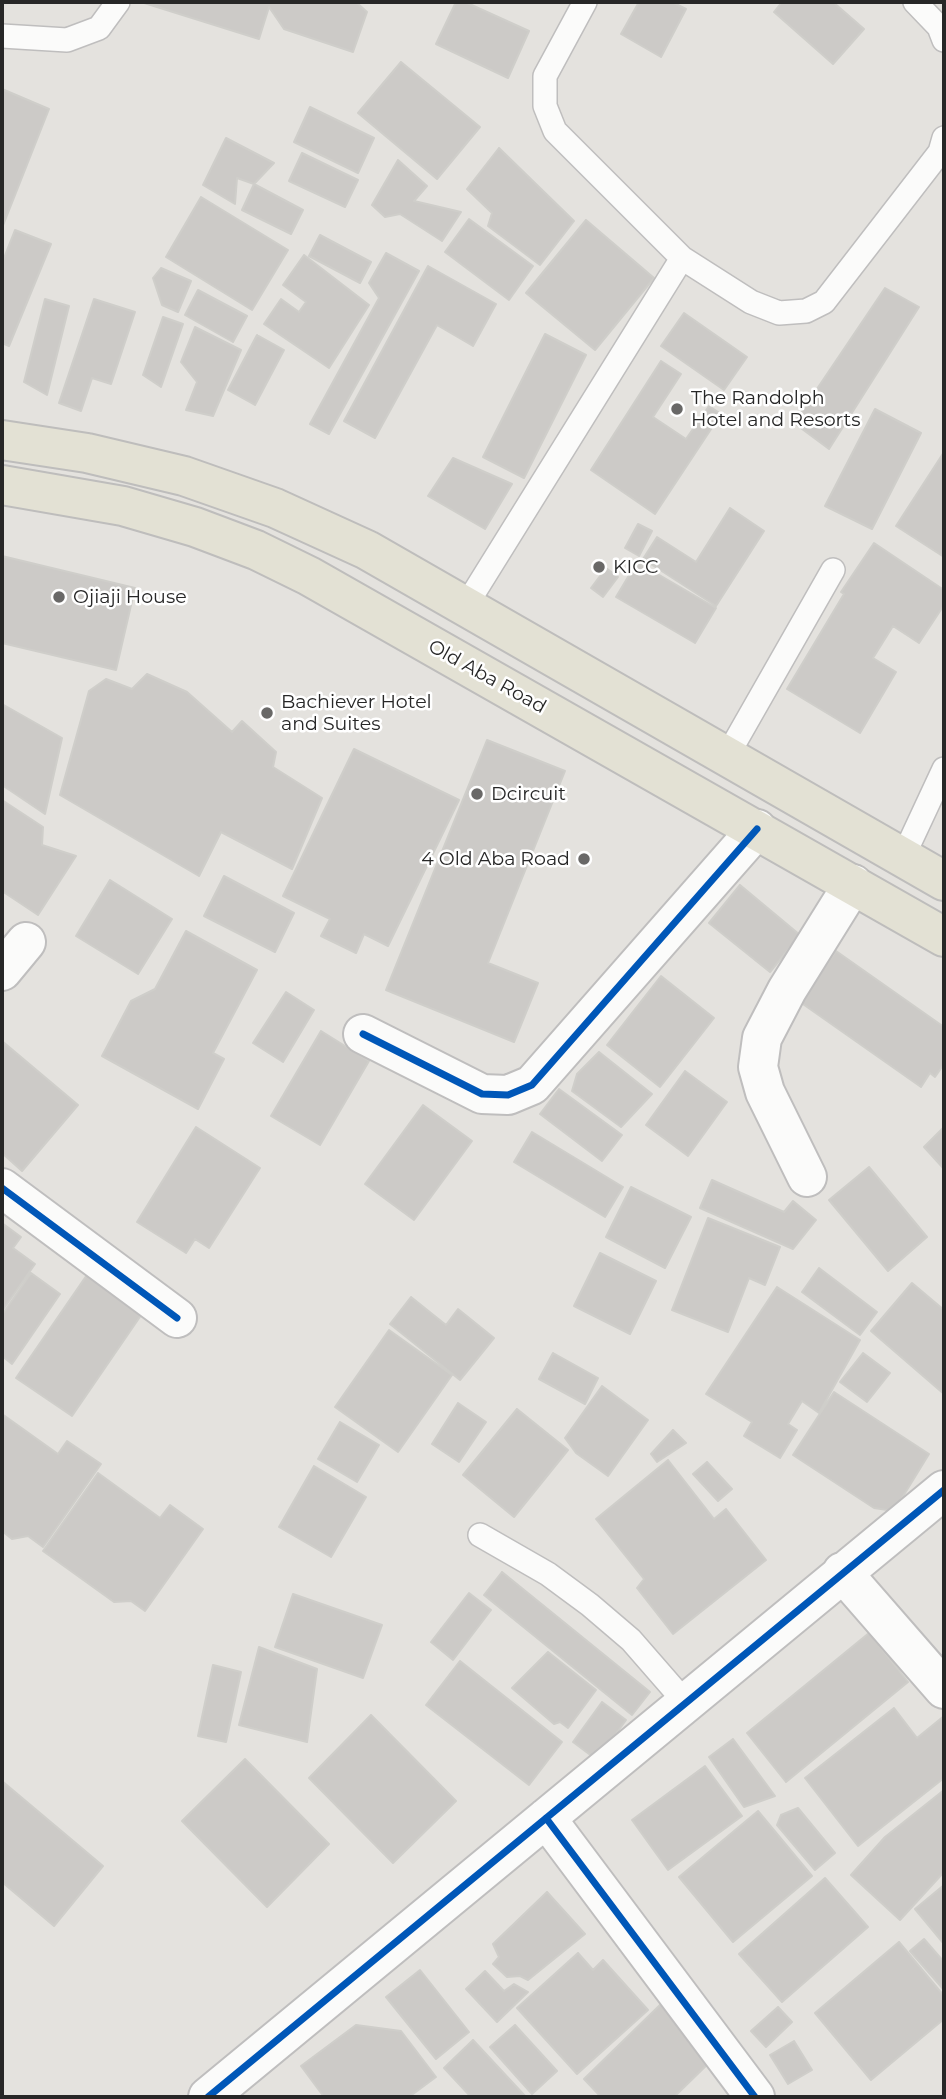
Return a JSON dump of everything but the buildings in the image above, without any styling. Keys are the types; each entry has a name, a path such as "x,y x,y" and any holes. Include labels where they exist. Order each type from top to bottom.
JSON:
{"main road":[{"path":"2,440 87,453 184,476 275,508 368,550 944,881"},
{"name":"Old Aba Road","path":"2,485 123,506 195,527 256,550 309,576 944,937"}],"street":[{"path":"363,1034 482,1094 508,1095 532,1085 757,829"},
{"path":"807,1177 765,1092 758,1067 762,1038 787,990 853,884"},
{"path":"2,971 26,942"},
{"path":"2,1188 177,1318"},
{"path":"218,2094 685,1702 944,1489"},
{"path":"842,1572 944,1689"},
{"path":"546,1818 755,2097"}],"lane":[{"path":"2,36 67,40 99,28 118,2"},
{"path":"585,2 545,76 545,106 555,131 682,258 751,302 779,313 806,311 824,302 940,152 944,138"},
{"path":"915,2 939,27 944,40"},
{"path":"465,607 682,258"},
{"path":"727,756 832,570"},
{"path":"903,857 944,769"},
{"path":"480,1535 548,1574 590,1605 631,1640 685,1702"}],"cycle path":[{"path":"363,1034 482,1094 508,1095 532,1085 757,829"},
{"path":"2,1188 177,1318"},
{"path":"208,2097 944,1490"},
{"path":"546,1818 755,2097"}],"place":[{"name":"The Randolph Hotel and Resorts","path":"677,409"},
{"name":"KICC","path":"599,567"},
{"name":"Ojiaji House","path":"59,597"},
{"name":"Bachiever Hotel and Suites","path":"267,713"},
{"name":"Dcircuit","path":"477,794"},
{"name":"4 Old Aba Road","path":"584,859"}]}
